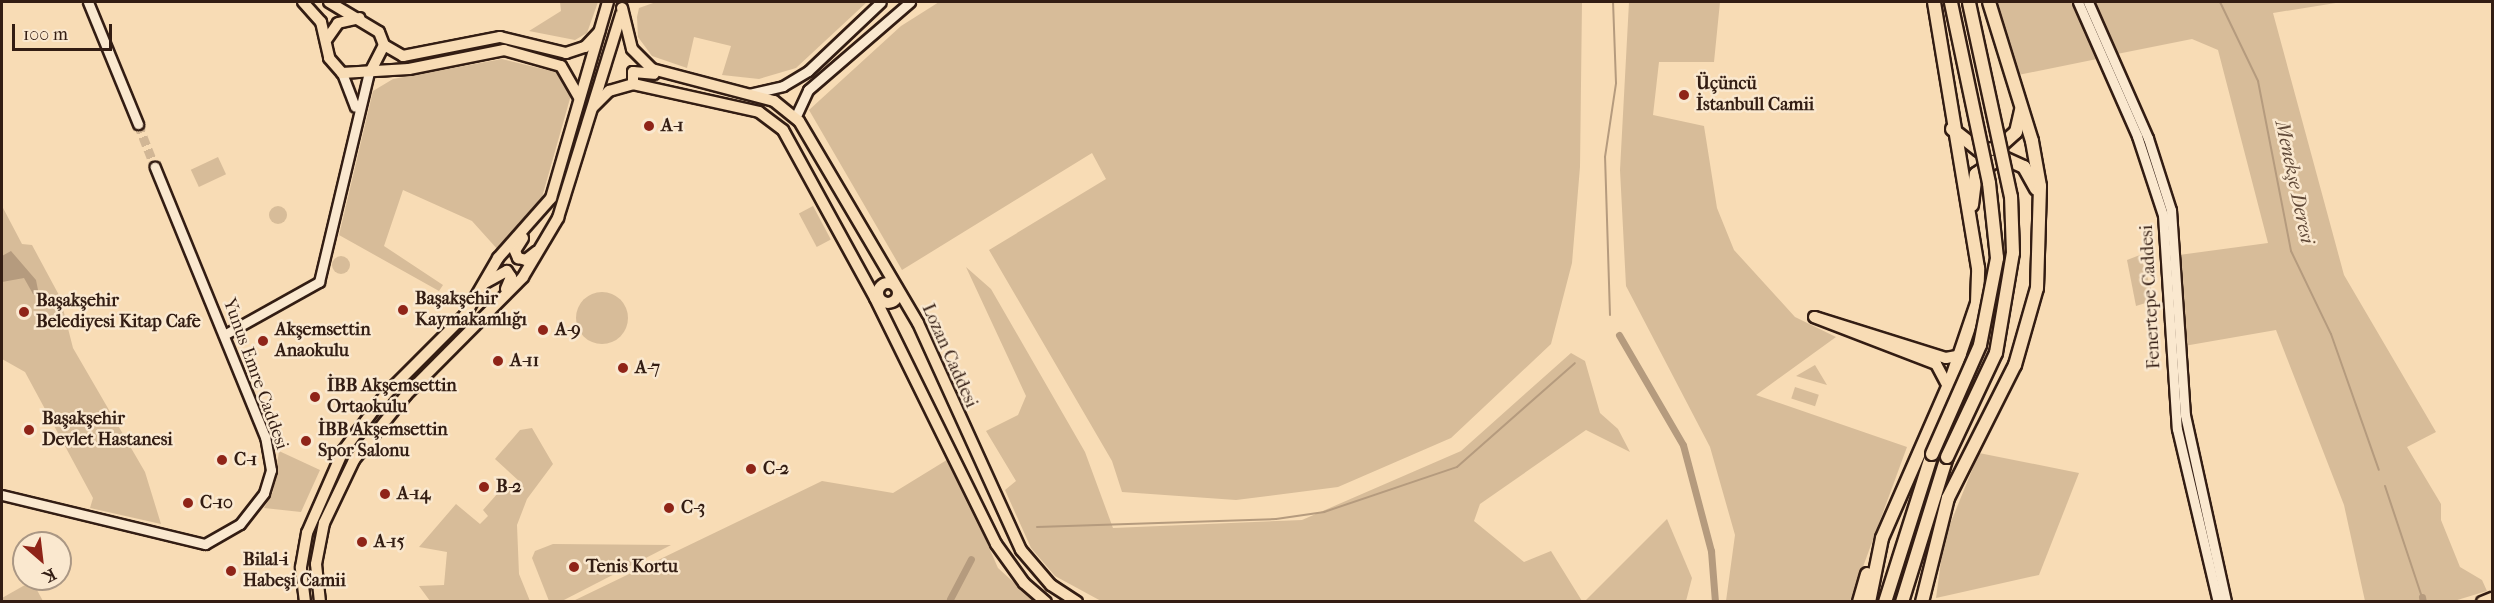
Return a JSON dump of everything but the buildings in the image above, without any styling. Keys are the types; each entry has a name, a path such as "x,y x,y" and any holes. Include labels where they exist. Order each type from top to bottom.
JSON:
{"highway":[{"path":"1934,2 1952,129 1972,232"},
{"path":"1885,602 1932,454 1980,345 1997,258 1989,183 1951,2"},
{"path":"1902,602 1947,457 1996,353 2013,253 2011,197 1969,2"},
{"path":"1922,602 1948,498 2027,336 2037,288 2042,210 2021,103 1989,2"},
{"path":"1952,129 1979,150 1997,149 2016,132 2021,103"},
{"path":"1859,602 1899,492 1961,355 1977,303 1971,184 1982,167 2006,159 2024,167 2042,210"},
{"path":"1869,602 1877,557"}],"main road":[{"path":"303,2 327,39 329,58 342,73 370,72 504,50 561,66 579,97"},
{"path":"329,2 375,27 384,45 403,56 500,37 572,52 597,36 606,15"},
{"path":"545,243 526,260 516,255 539,218 560,177 579,97 606,15 608,2"},
{"path":"623,5 632,50 664,75"},
{"path":"320,602 316,564 324,523 354,460 406,394 494,306 545,243 569,193 623,5"},
{"path":"327,39 342,20 359,18"},
{"path":"370,72 384,45"},
{"path":"593,107 609,91 633,84 630,78 636,71 664,75 774,101 796,116"},
{"name":"Lozan Caddesi","path":"633,84 759,112 777,123 875,298 996,544 1024,583 1046,602"},
{"name":"Lozan Caddesi","path":"796,116 898,286 930,350 1021,550 1051,585 1077,602"},
{"path":"305,602 301,567 307,533 343,451 386,394 465,315 498,258 539,218"},
{"path":"483,284 502,270 512,277 494,306"},
{"path":"883,286 898,286 895,300 875,298 883,286"},
{"path":"1948,387 1936,364 1814,317 1946,358 1961,355"},
{"path":"2482,602 2493,598"}],"street":[{"path":"88,2 138,124"},
{"path":"748,94 783,86 808,71 881,2"},
{"path":"796,116 808,90 910,2"},
{"name":"Fenertepe Caddesi","path":"2078,2 2156,185 2163,215 2182,453 2218,602"},
{"name":"Fenertepe Caddesi","path":"2088,2 2160,169 2173,224 2172,334 2192,459 2226,602"},
{"path":"224,335 319,282 356,112 370,72"},
{"path":"342,73 356,112"},
{"name":"Yunus Emre Caddesi","path":"2,495 198,544 227,534 260,502 271,470 265,437 155,167"}],"shaded area":[{"path":"560,2 598,2 587,33 575,40 529,31 561,11"},
{"path":"656,2 867,2 796,68 759,79 722,75 731,46 694,37 687,68 652,56 638,37 637,17 639,8"},
{"path":"939,2 1582,2 1580,167 1572,263 1551,344 1451,438 1338,487 1236,500 1122,492 1112,461 989,250 1106,179 1092,153 902,270 809,110 901,26"},
{"path":"1629,2 1720,2 1714,62 1659,62 1653,115 1704,126 1717,208 1734,250 1795,317 1836,337 1756,395 1907,447 1860,575 1857,601 1726,601 1735,535 1710,447 1626,286 1620,170"},
{"path":"1998,2 2074,2 2097,59 2018,75"},
{"path":"2094,2 2342,2 2273,13 2344,275 2436,432 2407,447 2441,504 2441,520 2460,567 2482,580 2487,591 2454,601 2365,601 2344,505 2276,330 2184,346 2179,255 2268,243 2218,50 2192,39 2117,54"},
{"path":"502,59 559,73 570,83 571,95 537,215 499,251 472,221 403,190 384,246 443,285 439,291 339,235 373,91 393,79"},
{"path":"218,157 226,174 199,187 191,170"},
{"path":"2,206 22,244 32,245 60,297 73,348 145,472 161,524 90,508 93,498 25,372 2,359"},
{"path":"278,206 284,209 287,215 284,221 278,224 272,221 269,215 272,209"},
{"path":"813,206 831,240 817,247 799,214"},
{"path":"11,251 36,280 39,295 33,294 24,278 2,282 2,256"},
{"path":"2140,255 2155,300 2136,306 2127,260"},
{"path":"341,256 347,259 350,265 347,271 341,274 335,271 332,265 335,259"},
{"path":"966,267 991,289 1085,452 1113,528 1302,520 1461,451 1571,353 1585,361 1600,413 1618,429 1630,452 1586,430 1480,504 1474,521 1524,562 1551,551 1582,601 1101,601 1055,576 1031,548 1005,490 1016,481 986,431 1018,415 1026,396"},
{"path":"602,292 616,296 624,304 628,318 624,332 616,340 602,344 588,340 580,332 576,318 580,304 588,296"},
{"path":"1815,365 1827,385 1796,376"},
{"path":"1795,387 1819,395 1815,406 1791,398"},
{"path":"532,428 553,464 527,499 517,525 519,574 530,601 430,601 419,586 444,585 447,552 419,547 456,504 480,524 488,516 483,510 505,485 512,490 519,481 495,459 520,430"},
{"path":"279,451 320,470 301,512 264,508 273,492"},
{"path":"1979,453 2079,473 2039,575 1936,598 1944,539"},
{"path":"950,458 998,568 1034,601 571,602 822,481 893,493"},
{"path":"1667,519 1692,578 1686,601 1585,601"},
{"path":"553,544 671,545 562,601 549,601 532,558 535,551"},
{"path":"14,591 38,591 43,601 2,601 2,598"}],"waterway":[{"path":"1610,315 1605,157 1616,83 1613,2"},
{"name":"Menekşe Deresi","path":"2220,2 2258,81 2291,251 2331,334 2379,470"},
{"path":"1619,335 1683,445 1711,551 1715,602"},
{"path":"1037,527 1276,519 1324,512 1457,467 1575,363"},
{"name":"Menekşe Deresi","path":"2385,486 2422,597"},
{"path":"950,599 971,559"},
{"name":"Menekşe Deresi","path":"2422,597 2423,602"}],"tunnel":[{"path":"138,124 155,167"}],"place":[{"name":"Üçüncü İstanbull Camii","path":"1684,95"},
{"name":"A-1","path":"649,126"},
{"name":"Başakşehir Kaymakamlığı","path":"403,310"},
{"name":"Başakşehir Belediyesi Kitap Cafe","path":"24,312"},
{"name":"A-9","path":"543,330"},
{"name":"Akşemsettin Anaokulu","path":"263,341"},
{"name":"A-11","path":"498,361"},
{"name":"A-7","path":"623,368"},
{"name":"İBB Akşemsettin Ortaokulu","path":"315,397"},
{"name":"Başakşehir Devlet Hastanesi","path":"29,430"},
{"name":"İBB Akşemsettin Spor Salonu","path":"306,441"},
{"name":"C-1","path":"222,460"},
{"name":"C-2","path":"751,469"},
{"name":"B-2","path":"484,487"},
{"name":"A-14","path":"385,494"},
{"name":"C-10","path":"188,503"},
{"name":"C-3","path":"669,508"},
{"name":"A-15","path":"362,542"},
{"name":"Tenis Kortu","path":"574,567"},
{"name":"Bilal-i Habeşi Camii","path":"231,571"}]}
